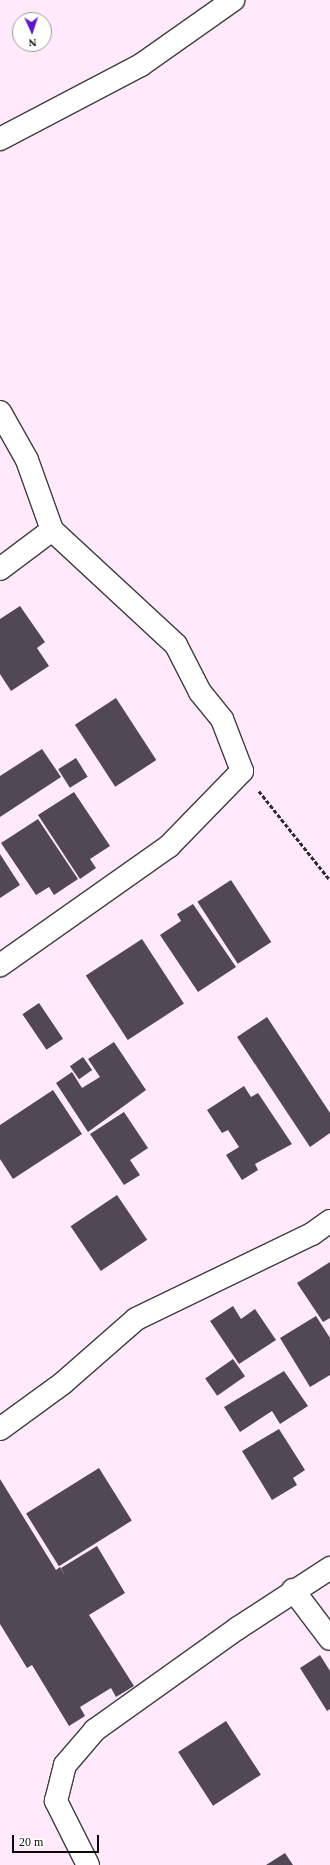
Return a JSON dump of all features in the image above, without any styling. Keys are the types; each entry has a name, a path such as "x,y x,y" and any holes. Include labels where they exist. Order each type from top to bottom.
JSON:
{"street":[{"path":"0,139 141,65 233,0"},
{"path":"0,412 27,460 52,530 176,645 200,692 222,718 242,771 169,846 0,965"},
{"path":"0,569 52,530"},
{"path":"0,1429 63,1383 136,1319 312,1234 330,1221"},
{"path":"88,1865 56,1801 65,1765 95,1730 293,1590 330,1568"},
{"path":"293,1590 330,1639"}],"path":[{"path":"242,771 330,880"}],"building":[{"path":"20,606 45,642 37,648 49,666 11,691 0,674 0,619"},
{"path":"116,698 156,760 115,787 75,725"},
{"path":"42,749 61,777 0,817 0,776"},
{"path":"76,758 88,777 70,788 58,769"},
{"path":"74,792 110,846 90,859 96,868 80,879 38,815"},
{"path":"38,819 78,879 54,895 49,887 36,895 1,843"},
{"path":"0,854 20,885 0,898"},
{"path":"231,880 271,942 238,964 197,902"},
{"path":"193,904 236,967 198,992 160,935 181,921 177,914"},
{"path":"142,939 184,1004 128,1040 86,975"},
{"path":"39,1003 63,1039 46,1050 22,1014"},
{"path":"267,1017 330,1113 330,1133 310,1147 237,1037"},
{"path":"114,1042 146,1090 88,1132 56,1083 72,1072 82,1088 100,1077 88,1059"},
{"path":"83,1057 92,1070 79,1079 70,1066"},
{"path":"244,1086 251,1097 258,1093 292,1144 255,1164 258,1170 242,1180 226,1155 239,1147 228,1130 222,1133 207,1110"},
{"path":"53,1090 82,1134 13,1179 0,1159 0,1125"},
{"path":"124,1112 148,1148 130,1160 140,1175 124,1185 90,1134"},
{"path":"117,1195 147,1240 101,1271 71,1226"},
{"path":"330,1262 330,1318 323,1322 297,1283"},
{"path":"233,1306 241,1319 255,1309 276,1340 239,1364 210,1321"},
{"path":"316,1316 330,1338 330,1375 310,1387 280,1338"},
{"path":"233,1359 245,1376 217,1396 205,1379"},
{"path":"284,1371 308,1406 280,1424 272,1411 240,1432 224,1407"},
{"path":"279,1429 305,1470 293,1478 297,1485 272,1500 242,1451"},
{"path":"99,1468 132,1521 59,1566 26,1514"},
{"path":"0,1479 56,1570 60,1567 65,1576 61,1568 97,1546 125,1593 89,1615 134,1686 116,1697 111,1688 80,1707 85,1716 69,1726 32,1665 27,1668 0,1624"},
{"path":"320,1655 330,1671 330,1709 327,1711 300,1668"},
{"path":"226,1721 261,1775 213,1806 178,1752"},
{"path":"285,1853 293,1865 266,1865"}]}
